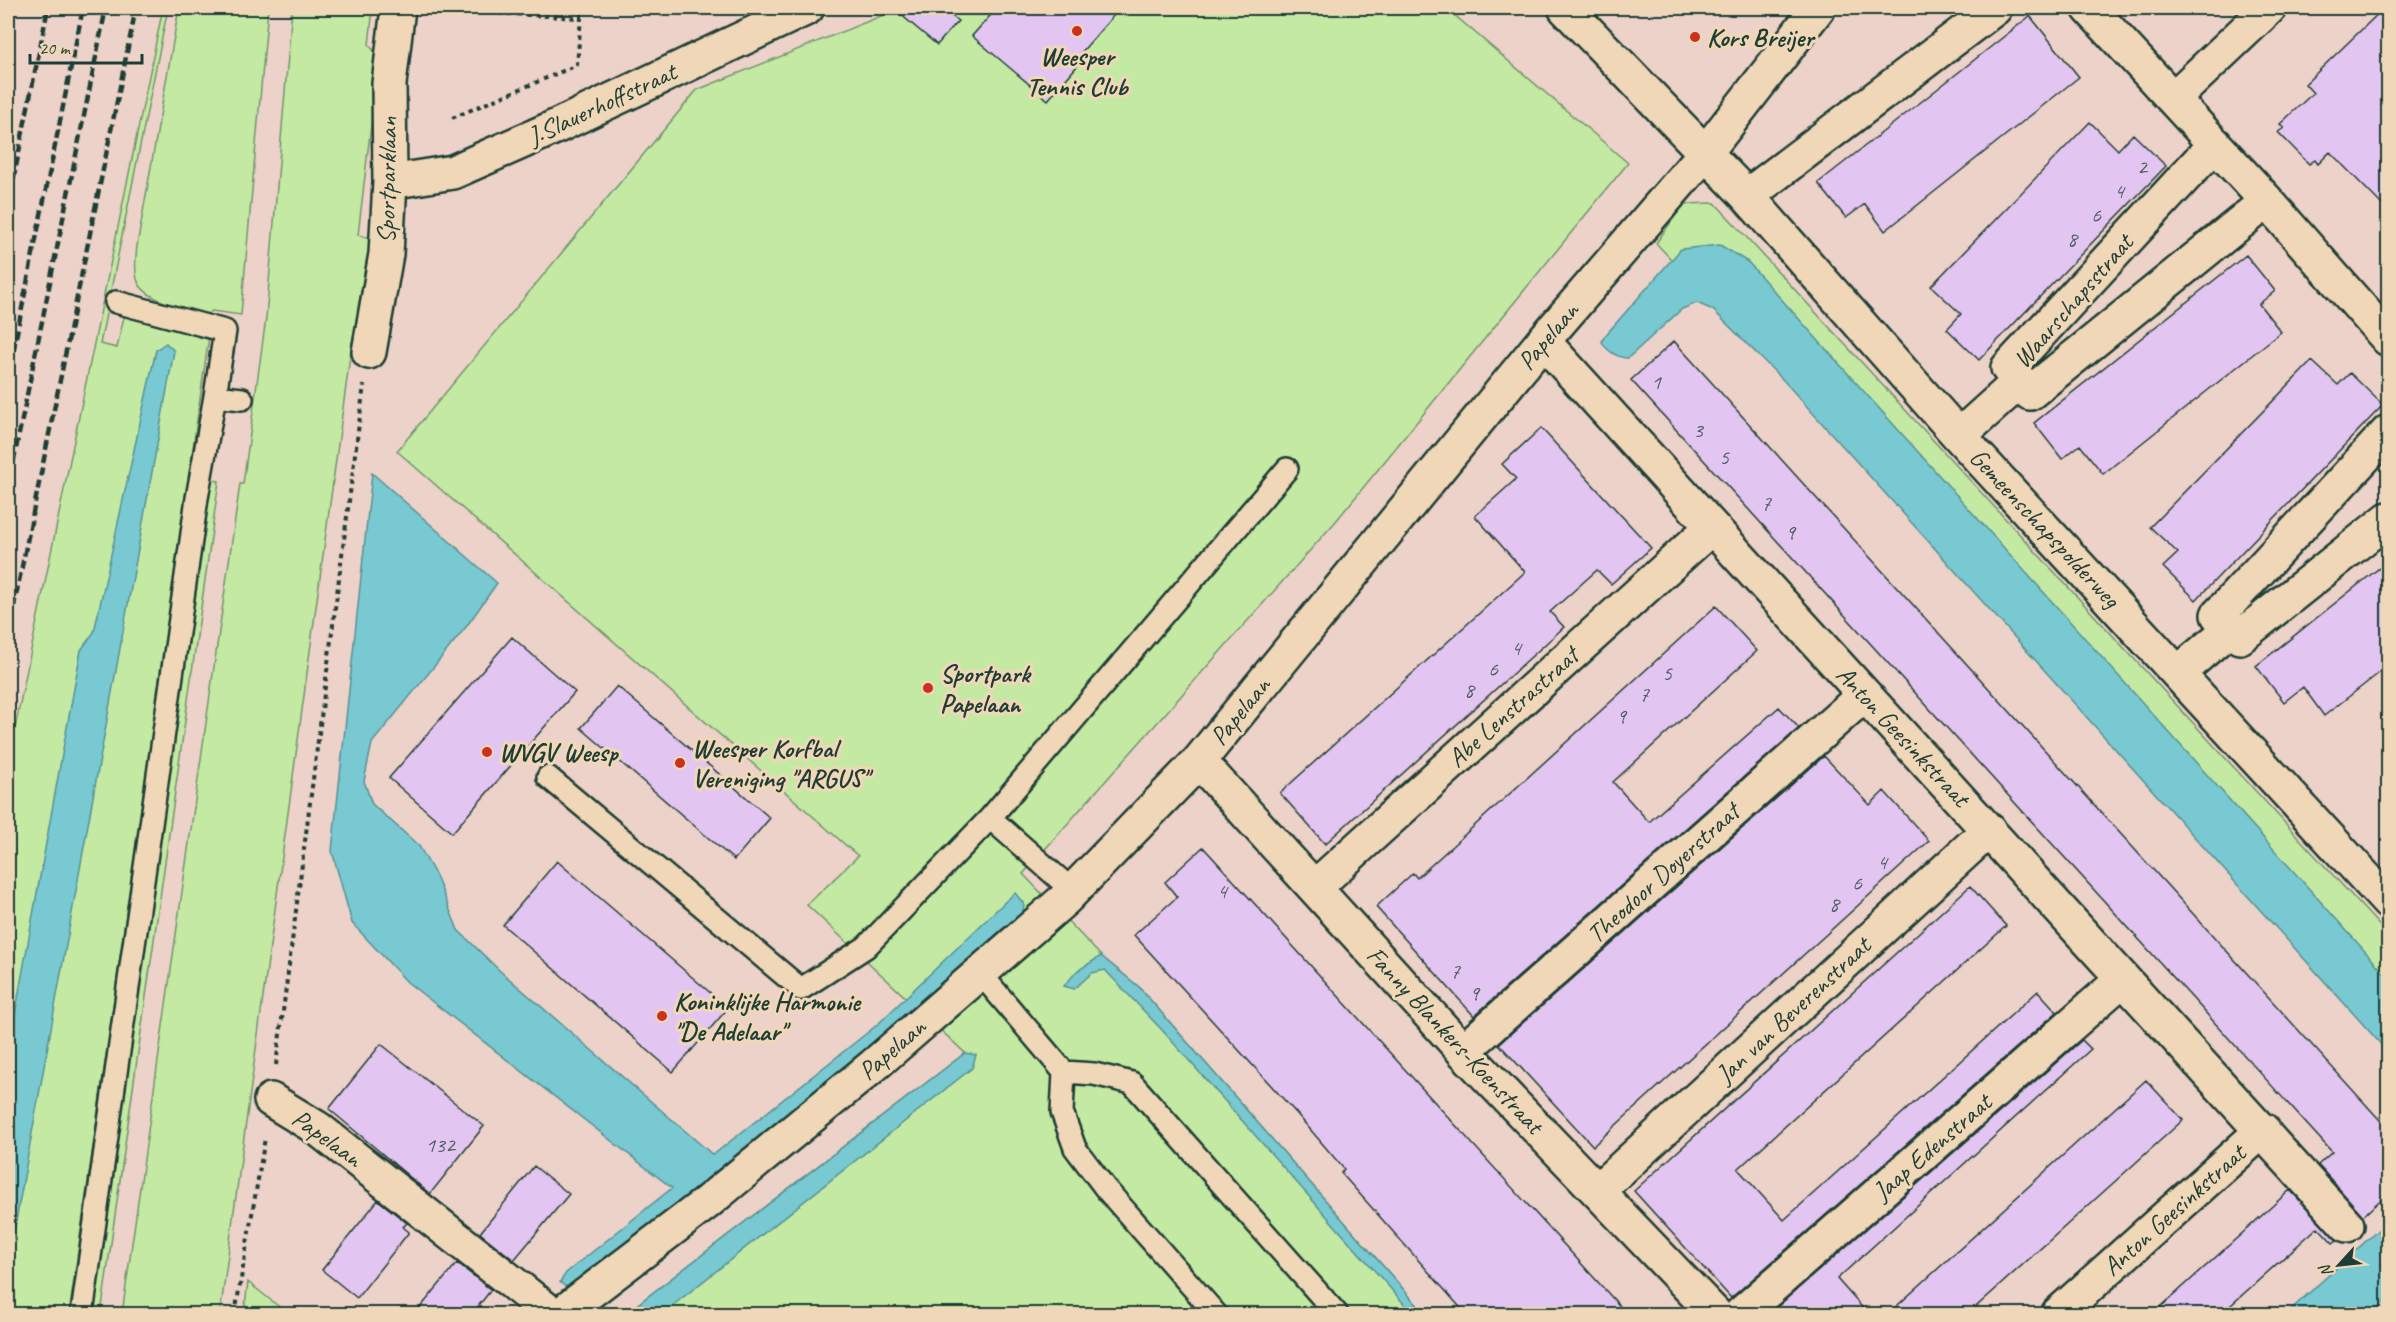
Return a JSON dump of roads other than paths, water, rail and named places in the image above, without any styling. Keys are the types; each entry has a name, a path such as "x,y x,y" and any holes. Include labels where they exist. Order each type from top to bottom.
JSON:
{"street":[{"name":"Sportparklaan","path":"369,352 386,254 390,182 388,84 398,8"},
{"name":"J.Slauerhoffstraat","path":"390,182 453,172 564,123 807,8"},
{"name":"Gemeenschapspolderweg","path":"1565,8 1748,196 1959,436 2179,672 2388,902"},
{"name":"Papelaan","path":"561,1314 705,1204 873,1066 1073,891 1199,761 1543,341 1706,152 1818,8"},
{"path":"1748,196 1995,8"},
{"path":"2089,8 2216,144 2388,339"},
{"path":"2174,98 2269,8"},
{"name":"Waarschapsstraat","path":"2216,144 2008,368 2030,393 2267,201"},
{"name":"Anton Geesinkstraat","path":"1543,341 2348,1225"},
{"path":"1959,436 2020,381"},
{"path":"2388,432 2218,615 2240,637 2388,519"},
{"name":"Abe Lenstrastraat","path":"1315,887 1712,527"},
{"path":"2179,672 2231,628"},
{"name":"Theodoor Doyerstraat","path":"1463,1051 1864,694"},
{"name":"Fanny Blankers-Koenstraat","path":"1199,761 1463,1051 1715,1314"},
{"name":"Jan van Beverenstraat","path":"1597,1191 1989,830"},
{"name":"Jaap Edenstraat","path":"1741,1314 2123,979"},
{"name":"Papelaan","path":"272,1100 317,1128 552,1314"},
{"name":"Anton Geesinkstraat","path":"2058,1314 2263,1130"}],"lane":[{"path":"81,1314 197,498 225,331 116,302"},
{"path":"215,396 243,399"},
{"path":"548,777 801,989 866,947 990,818 1287,469"},
{"path":"990,818 1073,891"},
{"path":"980,973 1064,1072 1062,1112 1075,1148 1106,1189 1216,1314"},
{"path":"1064,1072 1094,1074 1132,1083 1338,1314"}],"water":[{"path":"1720,245 1748,262 2388,977 2388,1052 1784,381 1713,310 1697,303 1682,309 1628,358 1617,355 1604,345 1602,342 1604,337 1681,249"},
{"path":"166,343 174,351 8,1265 8,1053 81,650 94,632 156,350"},
{"path":"372,473 497,583 466,627 372,743 364,781 372,804 419,846 436,876 458,930 500,971 713,1155 877,1025 1015,893 1024,904 1023,914 988,950 747,1149 571,1288 567,1288 560,1282 566,1273 672,1188 407,982 352,923 332,851"},
{"path":"1101,956 1139,987 1425,1314 1413,1314 1162,1030 1105,970 1092,973 1074,989 1064,986 1077,971"},
{"path":"965,1053 976,1055 972,1068 662,1314 625,1314"},
{"path":"2388,1221 2388,1299 2371,1314 2286,1314"}],"railway":[{"path":"8,206 48,8"},
{"path":"8,377 83,8"},
{"path":"8,488 106,8"},
{"path":"8,635 136,8"}],"place":[{"name":"Weesper Tennis Club","path":"1077,31"},
{"name":"Kors Breijer","path":"1695,37"},
{"name":"Sportpark Papelaan","path":"928,688"},
{"name":"WVGV Weesp","path":"487,752"},
{"name":"Weesper Korfbal Vereniging \"ARGUS\"","path":"680,763"},
{"name":"Koninklijke Harmonie \"De Adelaar\"","path":"662,1016"}]}
